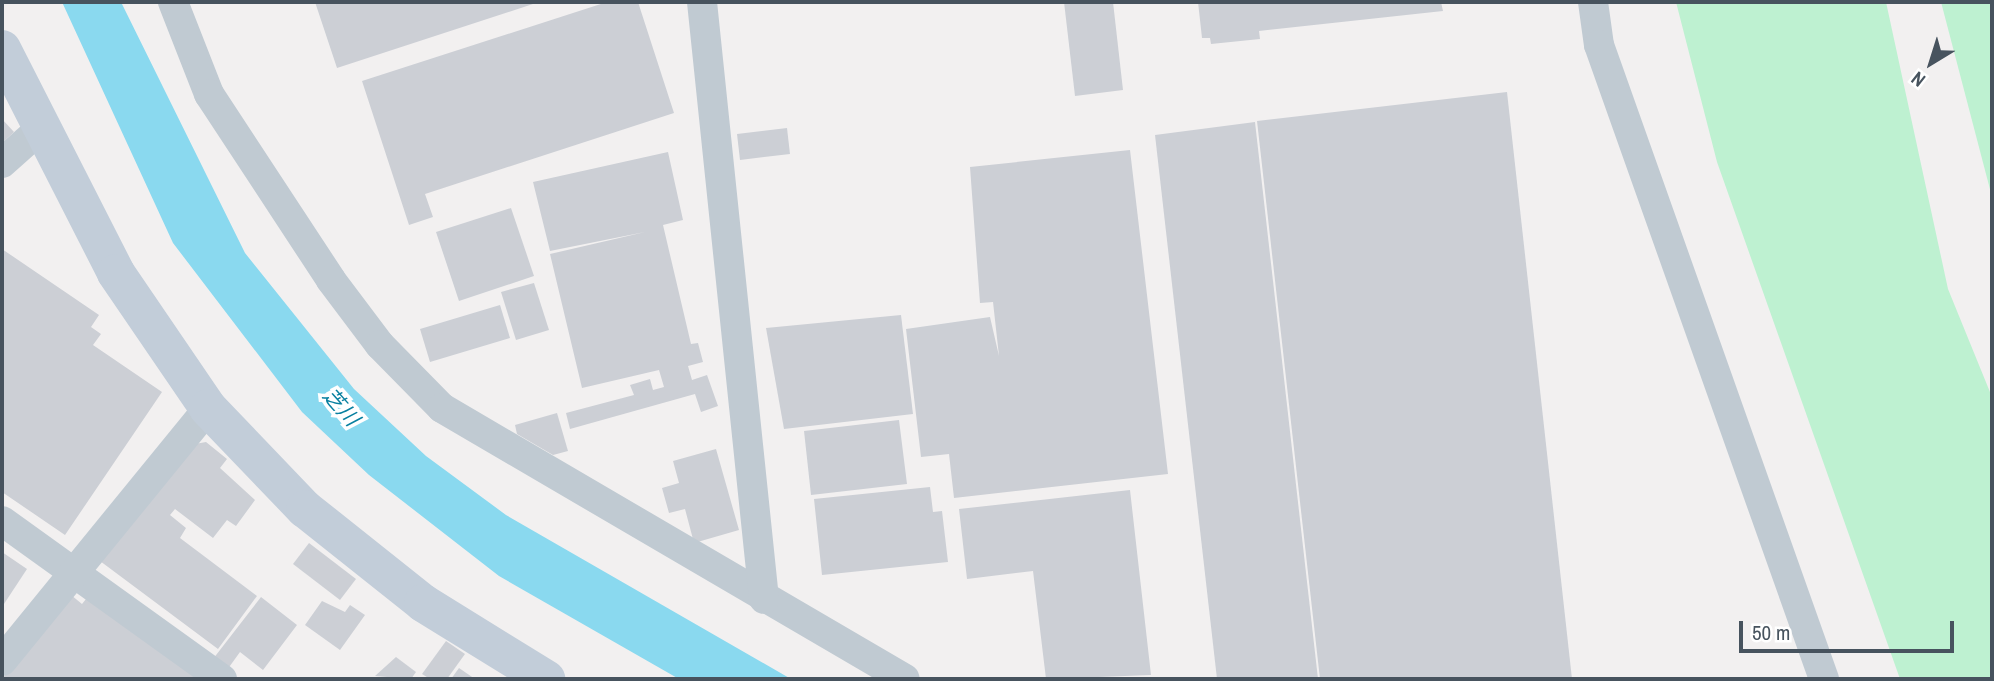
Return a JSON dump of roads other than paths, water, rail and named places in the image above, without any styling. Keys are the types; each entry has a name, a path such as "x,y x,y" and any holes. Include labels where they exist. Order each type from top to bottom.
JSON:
{"street":[{"path":"173,2 209,94 324,268 380,345 442,408 764,599 905,679"},
{"path":"702,2 764,599"},
{"path":"1593,2 1599,44 1824,679"},
{"path":"2,49 39,130 116,273 208,408 305,509 380,569 546,679"},
{"path":"2,163 39,130"},
{"path":"2,661 208,408"},
{"path":"2,521 222,679"}],"water":[{"name":"芝川","path":"62,2 121,2 245,253 354,389 426,456 506,515 791,679 679,679 499,576 369,475 302,412 173,243"}]}
